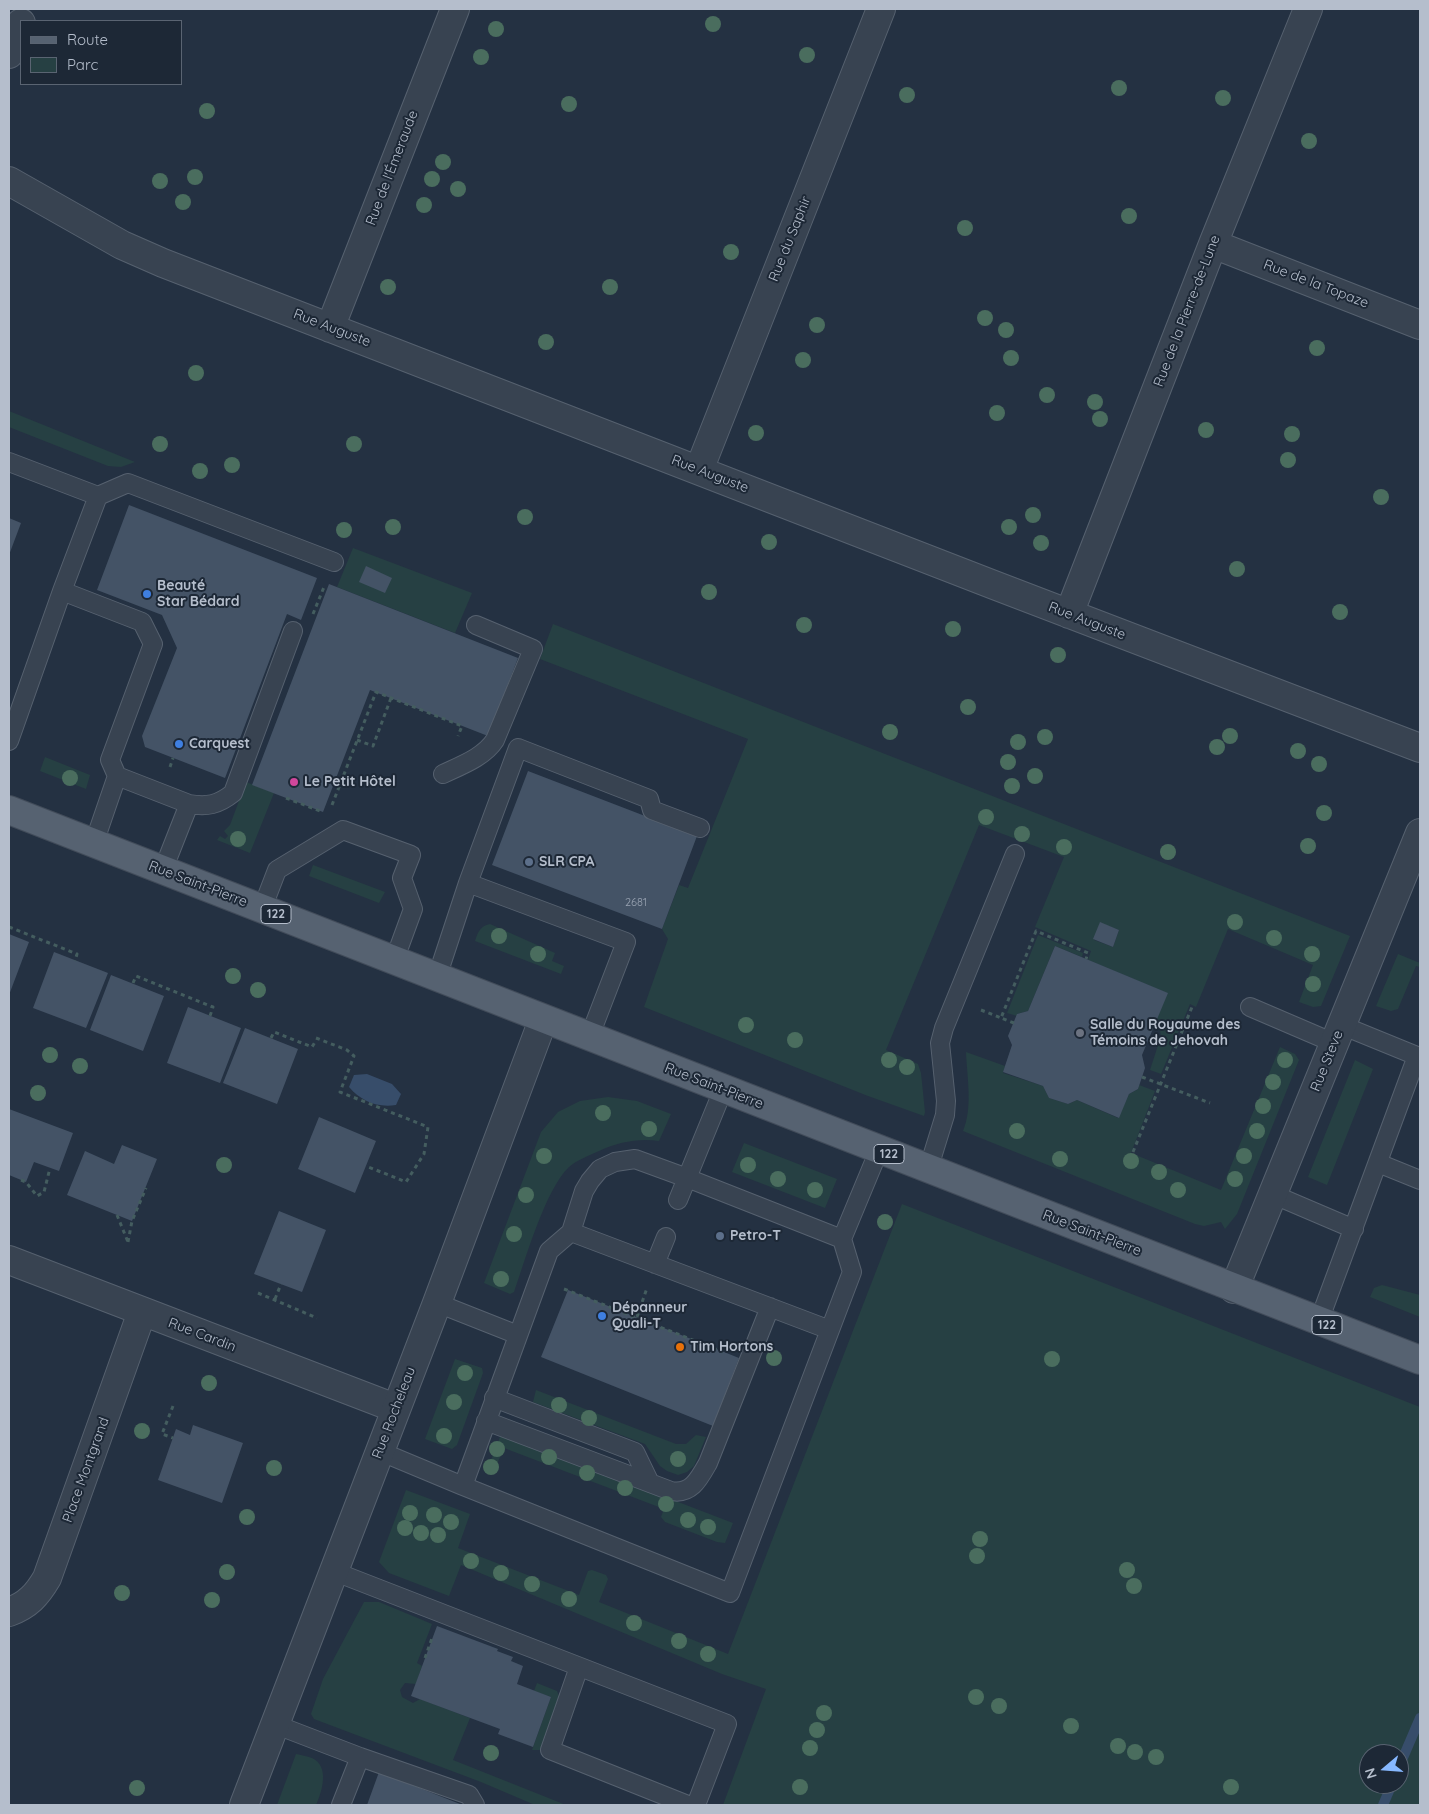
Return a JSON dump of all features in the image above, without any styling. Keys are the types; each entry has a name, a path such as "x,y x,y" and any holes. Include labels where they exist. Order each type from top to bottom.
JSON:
{"main road":[{"name":"Rue Saint-Pierre","path":"9,810 589,1038 1420,1360"}],"street":[{"name":"Rue de l'Émeraude","path":"330,328 455,9"},
{"name":"Rue du Saphir","path":"699,470 881,9"},
{"name":"Rue de la Pierre-de-Lune","path":"1069,614 1213,244 1308,9"},
{"path":"9,54 20,27"},
{"name":"Rue Auguste","path":"9,181 122,245 330,328 1420,748"},
{"name":"Rue de la Topaze","path":"1213,244 1420,325"},
{"name":"Rue Steve","path":"1234,1289 1420,833"},
{"name":"Rue Rocheleau","path":"244,1805 395,1408 437,1304 543,1020"},
{"name":"Rue Cardin","path":"9,1260 395,1408"},
{"name":"Place Montgrand","path":"9,1612 32,1601 47,1578 142,1312"}],"lane":[{"path":"9,462 98,496 128,483 334,562"},
{"path":"9,741 15,703 62,591 98,496"},
{"path":"62,591 142,622 153,644 110,760 117,776 94,843"},
{"path":"443,774 466,763 492,745 496,740 532,649 476,625"},
{"path":"117,776 188,804 201,806 212,806 232,793 292,631"},
{"path":"437,977 468,883 518,748 649,799 652,810 700,828"},
{"path":"163,870 188,804"},
{"path":"262,909 277,870 343,830 411,855 402,878 413,909 394,961"},
{"path":"928,1170 945,1115 946,1101 940,1043 944,1028 1015,854"},
{"path":"468,883 626,942 589,1038"},
{"path":"1250,1008 1338,1034 1419,1052 1319,1322"},
{"path":"678,1200 723,1090"},
{"path":"379,1451 730,1594 852,1272 842,1239 879,1150"},
{"path":"463,1486 549,1251 571,1232 584,1191 590,1180 600,1170 614,1162 636,1159 842,1239"},
{"path":"1378,1163 1420,1180"},
{"path":"1272,1194 1354,1229"},
{"path":"571,1232 830,1330"},
{"path":"655,1264 666,1237"},
{"path":"437,1304 518,1335"},
{"path":"486,1422 677,1492 692,1487 700,1478 708,1463 770,1307"},
{"path":"494,1398 635,1452 650,1483"},
{"path":"333,1571 727,1724 696,1805"},
{"path":"579,1667 550,1750 688,1805"},
{"path":"274,1724 469,1796 474,1805"},
{"path":"341,1805 360,1757"}],"path":[{"path":"292,631 311,621 334,562"},
{"path":"332,805 376,692 462,726"},
{"path":"357,740 373,746 391,698"},
{"path":"363,708 369,710"},
{"path":"286,798 323,812"},
{"path":"9,927 77,954 75,960"},
{"path":"1014,1023 1002,1018 1036,931 1088,953 1086,959"},
{"path":"133,983 136,976 213,1007 210,1016"},
{"path":"1133,1152 1192,1007"},
{"path":"271,1038 274,1032 312,1047 315,1040 347,1050 354,1056 340,1092 428,1127 424,1154 406,1182 366,1166"},
{"path":"1142,1077 1210,1103"},
{"path":"21,1180 26,1182 37,1196 44,1192 50,1168"},
{"path":"117,1215 128,1242 132,1221 146,1188"},
{"path":"275,1299 281,1284"},
{"path":"568,1290 727,1354"},
{"path":"258,1294 275,1299 317,1318"},
{"path":"173,1406 162,1434 173,1438"},
{"path":"425,1658 434,1634"}],"green space":[{"path":"9,411 135,462 121,467 108,466 9,427"},
{"path":"353,548 472,593 455,633 337,587"},
{"path":"553,624 1350,936 1321,1006 1313,1007 1299,1002 1313,965 1228,929 1196,1007 1190,1004 1161,1074 1150,1070 1161,1036 1160,1031 1153,1028 1167,993 1088,960 1091,951 1035,927 1064,857 979,825 886,1050 918,1064 921,1073 924,1116 868,1096 644,1007 668,939 662,929 679,885 688,888 748,739 540,659","holes":["1100,923 1119,930 1113,947 1094,940"]},
{"path":"45,757 90,775 86,789 40,771"},
{"path":"246,782 274,793 250,853 217,840 220,836 225,839 228,836 224,831 230,825"},
{"path":"313,865 385,892 379,903 309,876"},
{"path":"490,924 555,953 552,961 564,966 561,974 475,941 480,930"},
{"path":"1038,935 1083,953 1082,957 1055,946 1028,1011 1017,1014 1017,1016 1007,1013"},
{"path":"1398,954 1420,963 1420,967 1416,966 1398,1009 1391,1011 1376,1006"},
{"path":"1280,1047 1295,1054 1299,1060 1237,1214 1225,1229 1221,1222 1204,1226 1195,1224 963,1131 969,1102 966,1052 1005,1066 1003,1073 1043,1086 1049,1098 1068,1104 1077,1100 1118,1118 1129,1094 1138,1089 1139,1085 1155,1091 1131,1153 1221,1190"},
{"path":"1355,1060 1373,1069 1327,1185 1308,1177"},
{"path":"608,1097 637,1101 671,1114 659,1141 636,1140 614,1145 569,1167 552,1191 544,1208 514,1292 510,1294 484,1283 541,1132 558,1112 580,1101"},
{"path":"744,1143 837,1179 825,1208 732,1172"},
{"path":"902,1204 1420,1407 1420,1805 723,1805 766,1689 722,1674 461,1565 449,1596 389,1573 379,1562 406,1490 470,1514 458,1548 579,1595 588,1571 592,1570 606,1575 608,1579 599,1602 728,1654"},
{"path":"1382,1285 1420,1295 1420,1317 1370,1297 1374,1288"},
{"path":"455,1359 482,1368 483,1373 457,1445 452,1449 425,1439"},
{"path":"536,1390 676,1444 686,1444 696,1435 706,1437 694,1466 687,1472 678,1475 660,1466 645,1444 533,1402"},
{"path":"506,1436 733,1523 725,1543 717,1542 665,1522 661,1517 664,1509 504,1448 494,1471 489,1474 487,1470 500,1437"},
{"path":"364,1602 379,1602 432,1624 417,1663 422,1666 416,1684 405,1683 400,1690 402,1697 413,1703 420,1699 470,1718 453,1760 566,1805 535,1805 481,1782 314,1719 311,1714 323,1679"},
{"path":"537,1683 557,1691 559,1696 540,1750 532,1750 551,1697 534,1691"},
{"path":"296,1754 312,1758 321,1767 323,1780 316,1805 277,1805"}],"water":[{"path":"367,1074 392,1084 401,1094 396,1105 382,1105 364,1100 349,1087 354,1075"}],"building":[{"path":"129,505 317,578 301,620 287,614 225,778 145,747 142,736 177,648 162,615 97,590"},
{"path":"9,518 21,523 9,555"},
{"path":"366,566 392,578 385,593 359,582"},
{"path":"329,584 518,658 488,736 370,690 323,812 252,785"},
{"path":"528,771 697,836 662,929 492,865"},
{"path":"1100,922 1119,930 1113,947 1093,939"},
{"path":"9,934 29,942 9,995"},
{"name":"Salle du Royaume des Témoins de Jehovah","path":"1055,946 1168,993 1142,1055 1145,1068 1138,1089 1129,1094 1119,1118 1077,1100 1068,1104 1049,1098 1043,1086 1003,1072 1012,1045 1008,1036 1017,1014 1028,1011"},
{"path":"54,952 108,973 86,1028 33,1008"},
{"path":"111,975 164,996 143,1051 90,1030"},
{"path":"188,1007 241,1028 220,1083 167,1063"},
{"path":"245,1028 298,1049 277,1104 223,1083"},
{"path":"9,1109 73,1133 59,1171 34,1162 26,1182 9,1175"},
{"path":"319,1117 376,1141 355,1193 298,1169"},
{"path":"122,1145 157,1159 132,1221 67,1195 85,1151 114,1164"},
{"path":"279,1211 326,1230 302,1292 254,1274"},
{"path":"568,1290 739,1358 713,1426 541,1357"},
{"path":"193,1425 243,1443 222,1503 158,1480 176,1429 190,1435"},
{"path":"437,1626 498,1649 497,1651 513,1657 511,1661 523,1666 517,1684 551,1697 533,1747 498,1734 500,1729 411,1696"},
{"path":"379,1772 460,1804 460,1805 367,1805"}],"waterway":[{"path":"1409,1744 1420,1718"},
{"path":"1383,1805 1388,1794"}],"place":[{"name":"Beauté Star Bédard","path":"147,594"},
{"name":"Carquest","path":"179,744"},
{"name":"Le Petit Hôtel","path":"294,782"},
{"name":"SLR CPA","path":"529,862"},
{"name":"Salle du Royaume des Témoins de Jehovah","path":"1080,1033"},
{"name":"Petro-T","path":"720,1236"},
{"name":"Dépanneur Quali-T","path":"602,1316"},
{"name":"Tim Hortons","path":"680,1347"}]}
